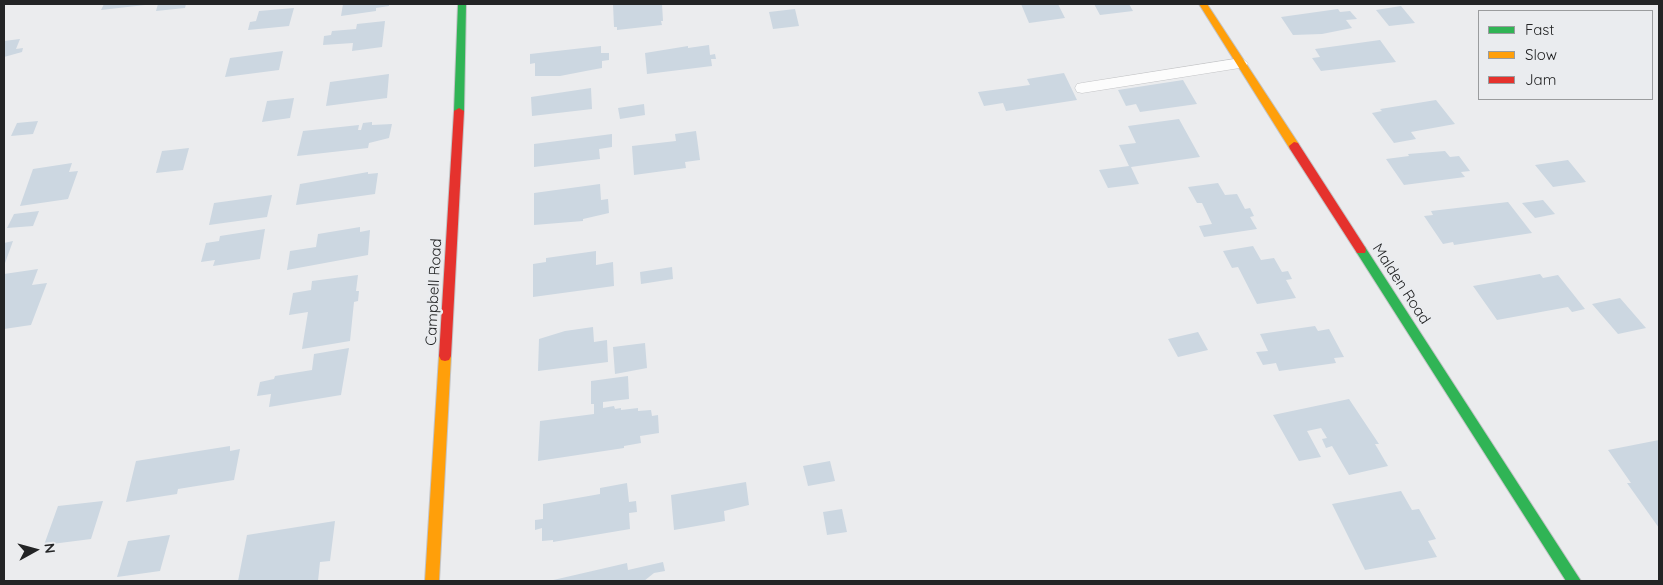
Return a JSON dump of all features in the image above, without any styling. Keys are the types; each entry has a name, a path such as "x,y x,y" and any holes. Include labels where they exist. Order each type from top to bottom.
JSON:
{"street":[{"name":"Campbell Road","path":"432,581 460,89 462,4"},
{"name":"Malden Road","path":"1203,4 1574,581"}],"lane":[{"path":"1082,88 1241,63"}],"building":[{"path":"104,4 145,4 145,5 101,10"},
{"path":"158,4 186,4 185,8 156,11"},
{"path":"343,4 389,4 389,6 376,8 376,11 341,16"},
{"path":"613,4 662,4 662,25 617,30 617,27 614,27"},
{"path":"1021,4 1058,4 1065,18 1029,23"},
{"path":"1094,4 1129,4 1133,11 1100,15"},
{"path":"1401,6 1415,23 1389,26 1376,10"},
{"path":"294,8 289,26 248,30 250,22 256,21 259,11"},
{"path":"795,9 799,26 773,29 769,12"},
{"path":"1338,9 1340,12 1350,11 1357,19 1346,20 1352,28 1322,34 1293,35 1281,17"},
{"path":"385,21 382,47 352,51 353,43 323,45 324,36 331,35 332,31 356,29 357,24"},
{"path":"20,39 16,49 23,48 22,52 4,57 4,41"},
{"path":"1380,40 1396,62 1321,71 1312,58 1320,57 1315,49"},
{"path":"709,45 710,55 715,54 716,59 711,59 712,66 647,74 645,53 688,46 688,48"},
{"path":"601,46 601,53 609,53 609,60 602,61 602,68 560,76 535,76 535,63 530,64 530,54"},
{"path":"283,51 279,70 225,77 230,58"},
{"path":"1064,73 1077,100 1006,111 1003,103 984,106 978,92 1030,85 1027,79"},
{"path":"389,74 387,98 326,106 330,82"},
{"path":"1183,80 1197,104 1140,112 1136,104 1126,106 1118,90"},
{"path":"591,88 592,109 532,116 531,97"},
{"path":"294,98 290,118 262,122 267,101"},
{"path":"1436,100 1455,124 1411,132 1416,139 1394,143 1372,113 1382,111 1380,109"},
{"path":"644,104 645,115 620,119 618,108"},
{"path":"1179,119 1200,157 1131,167 1139,184 1108,188 1099,170 1129,166 1119,145 1136,143 1128,126"},
{"path":"38,121 33,134 11,136 17,123"},
{"path":"372,122 372,125 392,124 389,138 369,143 368,148 297,156 303,131 359,125 358,130 361,130 363,123"},
{"path":"696,131 700,160 685,162 686,168 634,175 632,146 676,141 675,134"},
{"path":"612,134 612,147 599,149 600,159 534,167 534,144"},
{"path":"189,148 183,170 156,173 162,151"},
{"path":"1445,151 1450,157 1459,156 1470,171 1461,172 1465,177 1404,185 1386,159 1409,156 1408,154"},
{"path":"1568,160 1586,182 1553,187 1535,165"},
{"path":"72,163 69,172 78,171 68,199 20,206 33,169"},
{"path":"368,172 368,174 378,173 375,194 296,205 300,184"},
{"path":"1218,183 1225,195 1237,194 1245,209 1250,208 1254,216 1250,217 1257,229 1204,237 1199,226 1212,224 1202,203 1197,203 1188,187"},
{"path":"600,184 601,200 608,199 609,213 583,219 583,221 534,225 534,193"},
{"path":"272,195 267,217 209,225 214,203"},
{"path":"1543,200 1555,214 1535,218 1522,203"},
{"path":"1508,202 1532,233 1454,245 1453,242 1443,244 1424,216 1433,215 1431,211"},
{"path":"39,211 33,226 7,228 14,214"},
{"path":"360,227 360,232 370,230 368,255 287,270 290,251 316,247 318,234"},
{"path":"265,229 260,259 213,266 215,260 201,262 206,243 219,241 220,236"},
{"path":"13,241 4,266 4,243"},
{"path":"1253,246 1261,260 1274,258 1282,272 1288,271 1292,279 1286,280 1296,298 1257,304 1238,267 1232,268 1223,251"},
{"path":"596,251 596,265 613,262 614,286 533,297 533,264 546,262 546,258"},
{"path":"672,267 673,279 641,284 640,272"},
{"path":"38,269 32,285 47,283 31,325 4,329 4,274"},
{"path":"1540,274 1543,278 1558,275 1585,309 1572,312 1568,307 1497,320 1473,286"},
{"path":"358,275 356,291 359,291 358,301 354,302 350,341 302,349 308,312 289,315 293,293 311,290 312,281"},
{"path":"1620,298 1646,328 1618,334 1592,304"},
{"path":"1315,326 1318,331 1329,329 1344,357 1334,358 1336,363 1279,371 1276,363 1263,365 1256,352 1268,351 1260,334"},
{"path":"593,327 594,342 607,340 608,362 538,371 539,339 565,331"},
{"path":"1198,332 1208,350 1178,357 1168,339"},
{"path":"645,343 647,368 615,374 613,347"},
{"path":"349,348 341,395 269,407 271,394 257,396 260,382 274,379 275,376 312,370 314,354"},
{"path":"628,376 629,399 603,402 603,408 614,406 615,409 621,408 621,410 638,408 638,411 651,410 652,416 658,415 659,433 640,436 641,443 624,446 624,448 538,461 540,421 594,414 594,404 591,404 591,381"},
{"path":"1349,399 1379,444 1375,444 1388,466 1349,475 1332,446 1326,448 1322,439 1327,438 1321,428 1307,431 1321,457 1299,461 1273,415"},
{"path":"1659,440 1659,528 1627,483 1631,483 1608,450"},
{"path":"230,446 230,451 240,449 234,480 178,489 177,494 126,502 136,461"},
{"path":"830,461 835,481 808,486 803,466"},
{"path":"746,482 749,505 724,511 725,521 674,530 671,495"},
{"path":"627,483 629,502 636,501 637,512 629,513 630,529 553,542 553,540 542,541 542,528 535,530 535,520 543,519 543,504 600,494 600,488"},
{"path":"1401,491 1412,510 1419,509 1436,539 1428,541 1437,557 1365,570 1332,504"},
{"path":"103,501 91,539 44,545 58,506"},
{"path":"842,509 847,532 827,535 823,512"},
{"path":"335,521 330,561 320,562 318,581 238,581 247,535"},
{"path":"170,535 160,571 117,577 128,541"},
{"path":"663,562 665,571 654,573 644,581 549,581 627,563 628,570"}],"traffic: fast":[{"path":"459,111 462,4"},
{"path":"1361,250 1574,581"}],"traffic: slow":[{"path":"1203,4 1294,146"},
{"path":"432,581 445,356"}],"traffic: jam":[{"path":"445,356 459,111"},
{"path":"1294,146 1361,250"}]}
